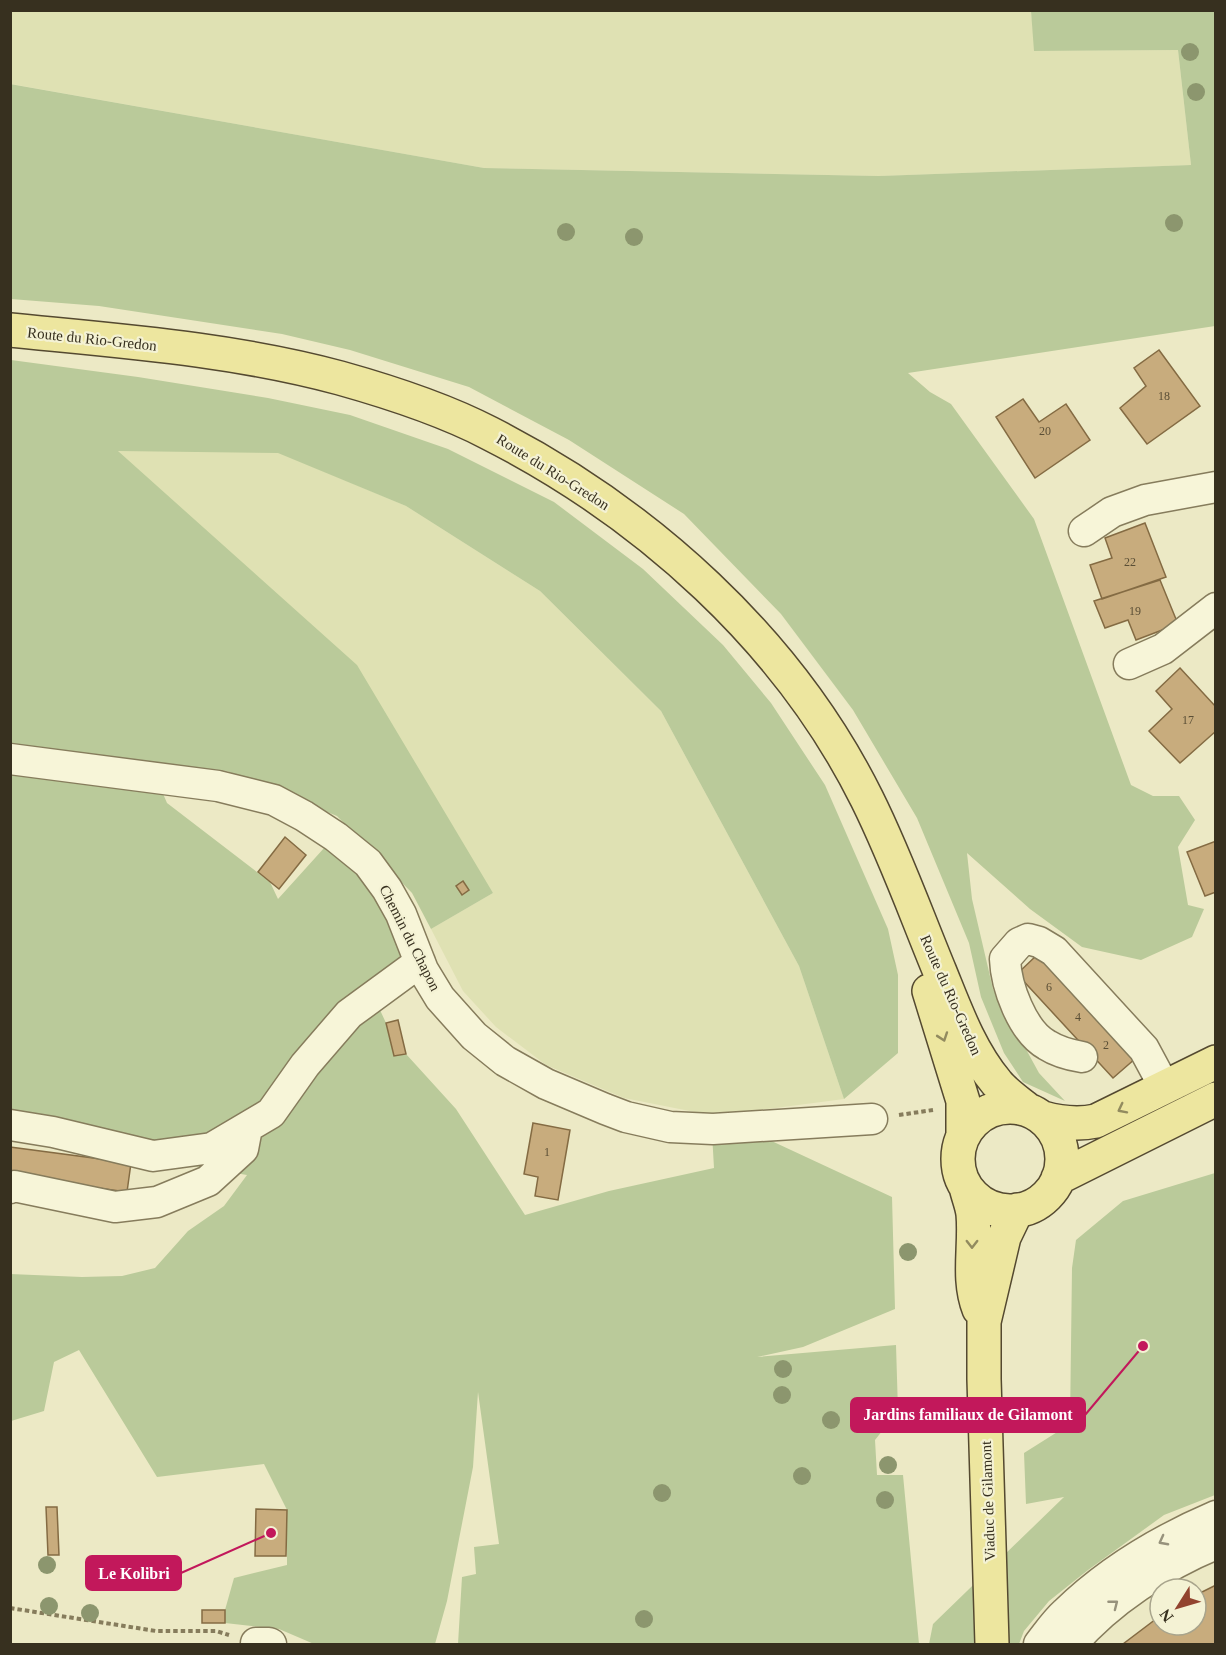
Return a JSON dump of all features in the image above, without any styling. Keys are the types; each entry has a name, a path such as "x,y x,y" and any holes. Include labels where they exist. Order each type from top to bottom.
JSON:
{"main road":[{"name":"Route du Rio-Gredon","path":"10,330 237,356 338,378 405,399 488,432 576,484 649,535 720,598 787,674 833,740 860,784 892,852 952,1002 985,1067 1002,1089 1035,1114 1064,1124 1083,1124 1096,1121 1165,1088 1214,1056"},
{"name":"Route du Rio-Gredon","path":"909,899 925,976 963,1101 963,1135"},
{"path":"1058,1179 1214,1100"},
{"path":"1009,1107 1035,1114 1054,1131 1060,1146 1062,1162 1058,1179 1049,1194 1026,1209 1000,1210 984,1204 966,1186 959,1172 958,1157 963,1135 975,1120 991,1110 1009,1107"},
{"name":"Viaduc de Gilamont","path":"966,1186 973,1214 974,1297 984,1322"},
{"name":"Viaduc de Gilamont","path":"992,1644 984,1322 1004,1237 1017,1210"}],"street":[{"path":"1084,531 1112,512 1145,500 1215,487"},
{"path":"1129,664 1163,649 1215,608"},
{"name":"Chemin du Chapon","path":"10,759 218,786 274,800 336,837 368,863 387,889 420,962 440,998 474,1036 489,1049 505,1061 546,1084 626,1117 670,1127 713,1129 873,1119"},
{"path":"1082,1057 1062,1053 1044,1044 1030,1030 1011,996 1005,973 1005,959 1019,943 1028,939 1040,942 1054,951 1144,1049 1165,1088"},
{"path":"10,1125 53,1132 153,1156 212,1148 271,1113 305,1065 349,1014 420,962"},
{"path":"1214,1056 1214,1100"},
{"path":"10,1188 14,1186 115,1207 157,1202 208,1181 243,1149 247,1128"},
{"path":"1039,1644 1063,1614 1101,1581 1140,1554 1215,1516"},
{"path":"1072,1644 1112,1605 1196,1552 1215,1544"}],"path":[{"path":"10,1608 156,1631 216,1631 263,1644"}],"green space":[{"path":"10,11 1031,11 1035,51 1178,50 1191,165 879,176 484,168 11,84"},
{"path":"1031,11 1215,11 1215,326 908,373 930,392 951,404 1034,519 1131,785 1153,796 1179,796 1195,820 1178,847 1188,905 1204,909 1192,937 1141,960 1082,947 1030,909 967,853 972,899 993,989 1039,1073 1065,1101 1023,1082 1004,1053 981,997 969,943 917,818 853,710 781,614 684,514 569,440 469,387 350,350 282,334 99,306 11,299 10,84 484,168 879,176 1191,165 1178,50 1034,51"},
{"path":"11,360 268,398 350,415 448,449 554,502 643,569 723,645 771,703 825,785 888,929 898,975 898,1053 844,1099 799,966 661,711 540,591 406,506 278,453 118,451 357,665 493,893 431,929 412,893 337,816 227,771 11,747"},
{"path":"117,450 278,452 406,506 540,591 661,711 799,966 844,1099 715,1116 624,1098 546,1065 496,1027 463,991 431,929 493,893"},
{"path":"11,769 161,789 167,803 270,882 278,899 334,837 410,942 374,997 386,1023 394,1056 406,1054 456,1109 525,1215 609,1191 714,1168 712,1133 763,1137 892,1197 895,1309 803,1347 757,1357 896,1345 898,1411 875,1440 877,1475 903,1475 919,1644 458,1644 462,1577 476,1574 474,1547 499,1544 478,1392 473,1467 447,1601 435,1644 314,1644 279,1629 225,1623 225,1610 234,1578 287,1565 287,1510 264,1464 157,1477 79,1350 54,1362 44,1411 11,1421 10,1274 122,1276 155,1268 188,1231 224,1206 247,1175 11,1135"},
{"path":"1215,1173 1215,1495 1164,1515 1088,1570 1049,1601 1024,1631 1019,1644 929,1644 933,1624 1064,1497 1026,1504 1024,1453 1070,1424 1072,1268 1076,1240 1123,1201"}],"building":[{"path":"1159,350 1200,406 1147,444 1120,408 1146,386 1134,368"},
{"path":"1023,399 1039,422 1066,404 1090,440 1035,478 996,417"},
{"path":"1145,523 1166,577 1102,599 1090,565 1112,558 1105,538"},
{"path":"1160,580 1178,624 1136,640 1128,620 1105,628 1094,601"},
{"path":"1180,668 1216,707 1216,731 1180,763 1149,731 1172,709 1156,691"},
{"path":"285,837 306,855 279,889 258,872"},
{"path":"1216,841 1216,892 1205,896 1187,852"},
{"path":"463,881 469,890 462,895 456,886"},
{"path":"1039,953 1136,1058 1113,1078 1017,974"},
{"path":"398,1020 406,1054 394,1056 386,1023"},
{"path":"533,1123 570,1130 558,1200 535,1196 538,1177 524,1174"},
{"path":"10,1147 131,1163 127,1192 10,1176"},
{"path":"46,1507 57,1507 59,1555 48,1555"},
{"path":"256,1509 287,1510 286,1556 255,1556"},
{"path":"1216,1585 1216,1644 1123,1644 1148,1625 1148,1637 1208,1637 1208,1589"},
{"path":"202,1610 225,1610 225,1623 202,1623"}],"place":[{"name":"Jardins familiaux de Gilamont","path":"1143,1346"},
{"name":"Le Kolibri","path":"271,1533"}]}
